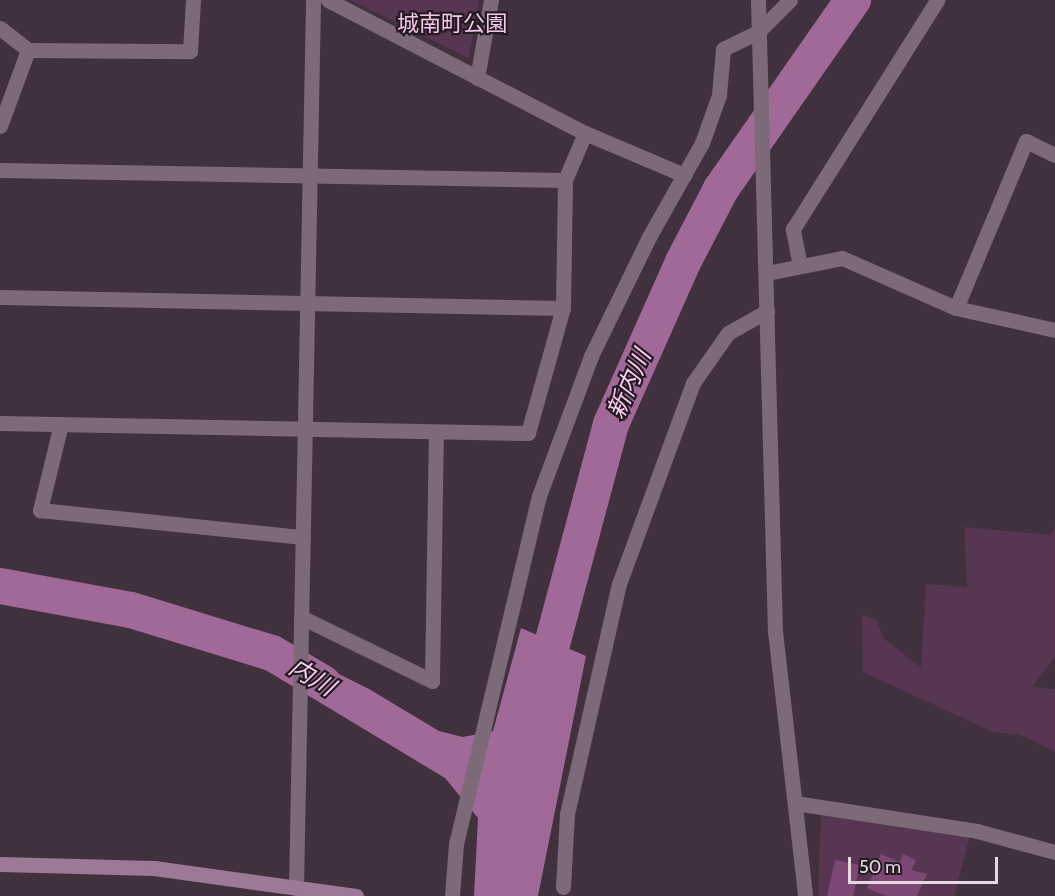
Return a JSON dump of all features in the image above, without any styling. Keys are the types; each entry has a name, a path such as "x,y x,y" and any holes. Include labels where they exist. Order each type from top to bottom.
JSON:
{"street":[{"path":"0,28 28,50 190,51 192,0"},
{"path":"296,888 313,0"},
{"path":"328,0 585,132 684,175"},
{"path":"477,78 491,0"},
{"path":"758,0 775,631 805,896"},
{"path":"452,896 456,844 539,496 591,356 702,143 719,95 723,49 758,32 789,0"},
{"path":"800,266 794,229 937,0"},
{"path":"0,126 28,50"},
{"path":"0,423 528,433 562,308 565,180 585,132"},
{"path":"956,308 1026,141 1055,155"},
{"path":"0,170 565,180"},
{"path":"767,273 842,258 956,308 1055,330"},
{"path":"0,297 562,308"},
{"path":"563,887 567,814 620,584 693,383 728,333 767,311"},
{"path":"62,424 40,510 303,537"},
{"path":"302,618 432,681 436,432"},
{"path":"795,803 977,831 1055,852"},
{"path":"0,864 154,868 356,896"}],"green space":[{"name":"城南町公園","path":"350,0 479,0 469,58"},
{"path":"964,527 1051,535 1055,527 1055,657 1032,687 1055,689 1055,752 1021,735 993,732 863,672 862,615 877,620 883,638 921,667 926,584 967,587"},
{"path":"821,810 970,835 954,896 818,896"}],"water":[{"path":"521,628 586,656 538,896 474,896 478,818 445,778 276,676 283,646 369,689 439,731 463,737 493,731"}],"building":[{"path":"881,854 900,862 903,854 916,860 911,870 927,874 917,896 886,896 867,888"},
{"path":"835,860 860,865 853,896 827,896"}],"waterway":[{"name":"新内川","path":"540,689 611,424 683,262 721,189 853,0"},
{"name":"内川","path":"0,586 131,610 272,653 323,683"}]}
